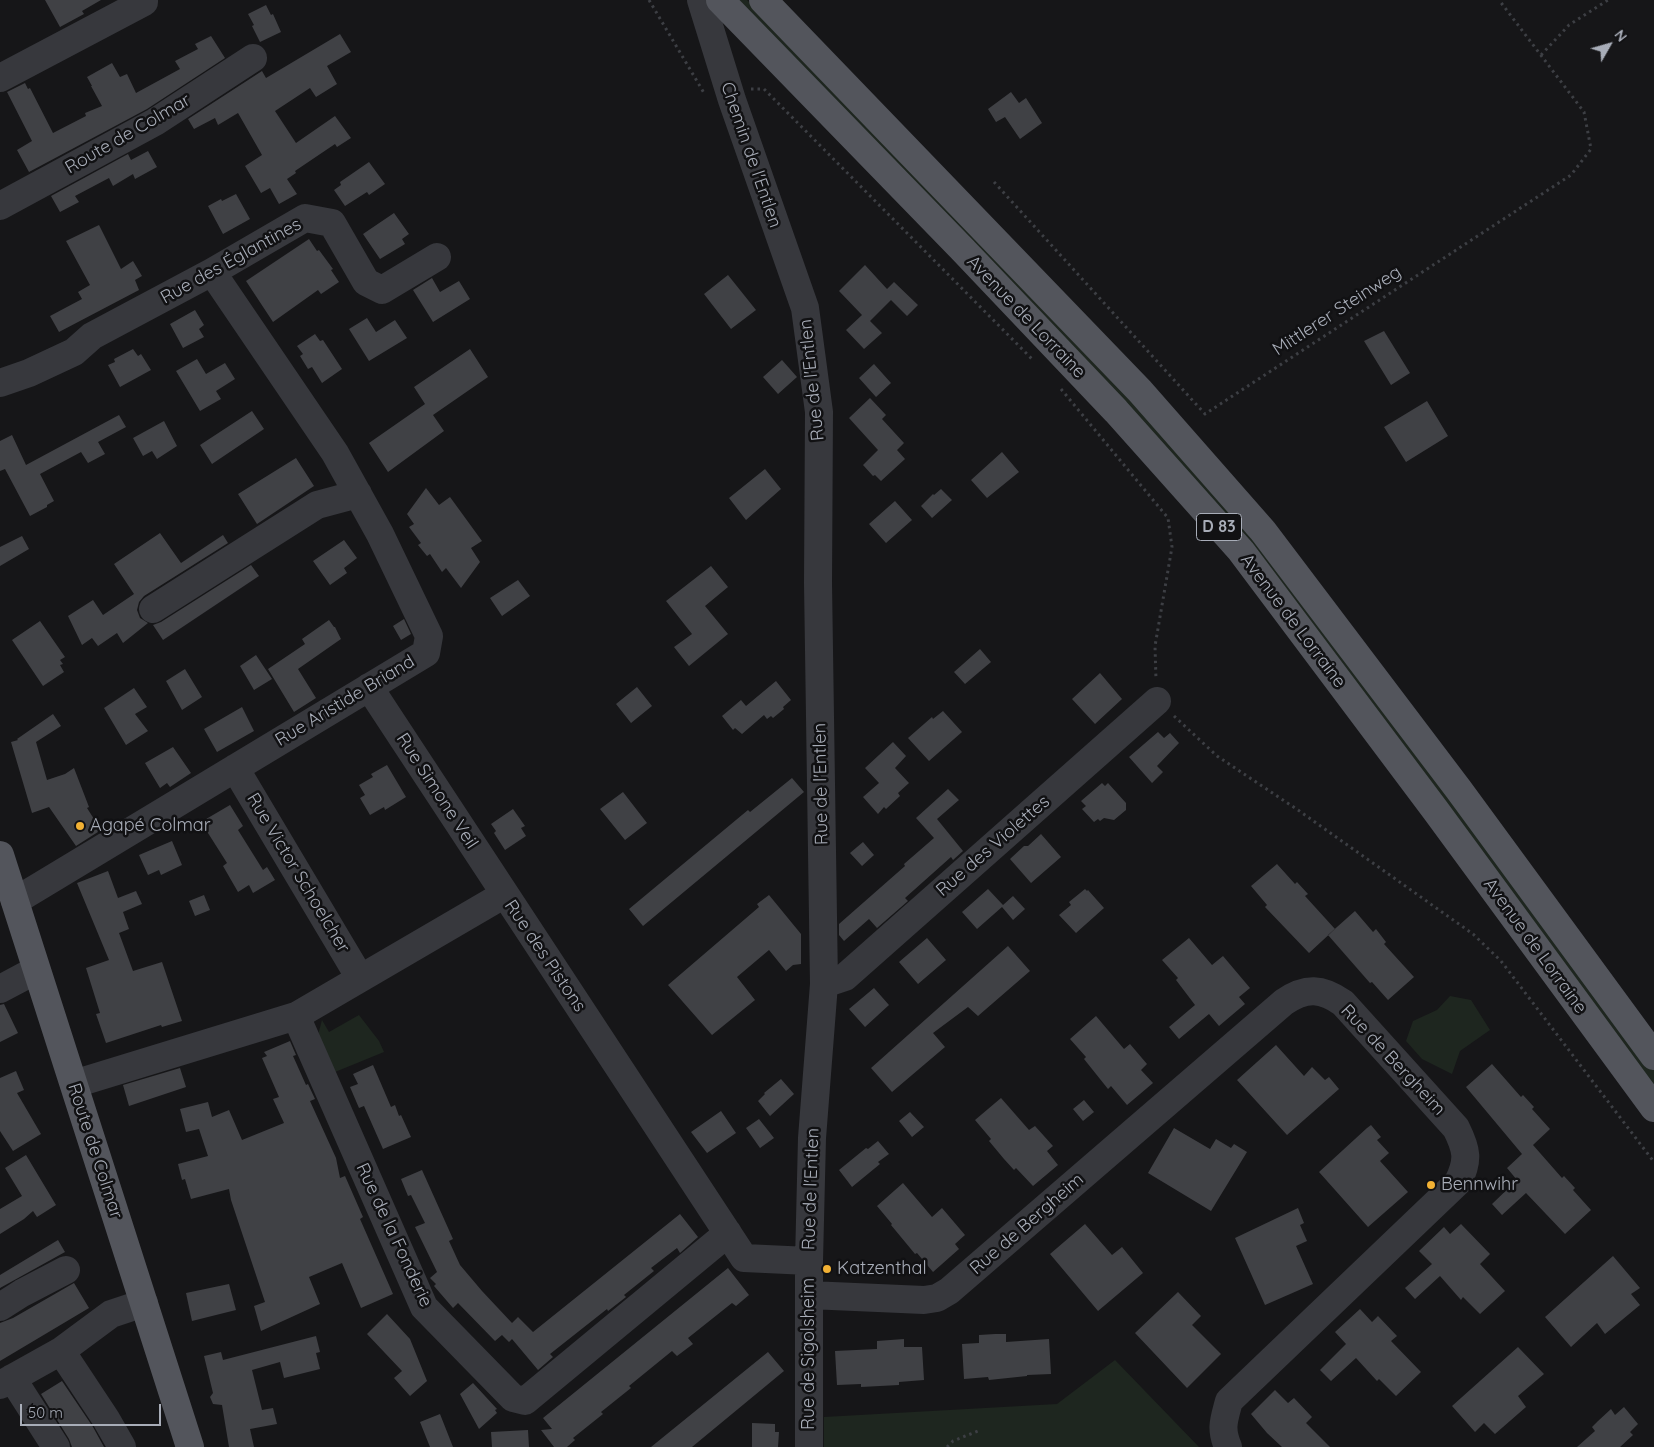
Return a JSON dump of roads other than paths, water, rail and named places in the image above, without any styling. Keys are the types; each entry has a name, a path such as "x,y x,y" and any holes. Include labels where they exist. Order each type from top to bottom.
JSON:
{"main road":[{"name":"Avenue de Lorraine","path":"720,0 936,222 1116,411 1241,551 1448,827 1654,1108"},
{"name":"Avenue de Lorraine","path":"763,0 1140,391 1263,531 1453,782 1654,1056"},
{"name":"Route de Colmar","path":"0,855 190,1447"}],"street":[{"path":"0,78 144,2 144,0"},
{"name":"Chemin de l'Entlen","path":"701,0 728,90 805,308"},
{"name":"Route de Colmar","path":"0,206 155,122 253,58"},
{"name":"Rue des Églantines","path":"0,383 29,373 74,352 92,336 212,272 305,218 332,223 366,282 382,290 437,257"},
{"name":"Rue Aristide Briand","path":"15,900 426,653 429,636 380,534 335,453 212,272"},
{"name":"Rue de l'Entlen","path":"805,308 819,412 818,592 824,984 812,1138 809,1261"},
{"path":"153,609 317,505 358,494"},
{"name":"Rue Simone Veil","path":"369,687 505,894"},
{"name":"Rue des Violettes","path":"824,984 845,977 1157,701"},
{"name":"Rue Victor Schoelcher","path":"235,768 360,978"},
{"name":"Rue des Pistons","path":"74,1084 296,1016 505,894 744,1258 809,1261"},
{"path":"0,989 36,970"},
{"name":"Rue de Bergheim","path":"809,1295 924,1300 938,1298 949,1292 1284,1002 1297,993 1313,991 1331,995 1343,1003 1456,1128 1464,1144 1466,1158 1464,1171 1458,1182 1229,1401 1224,1418 1223,1434 1228,1447"},
{"name":"Rue de la Fonderie","path":"296,1016 424,1307 513,1398 525,1401 728,1233"},
{"name":"Rue de Sigolsheim","path":"809,1261 809,1447"},
{"path":"0,1307 66,1270"},
{"path":"56,1447 6,1382 61,1351 111,1314 144,1303"},
{"path":"61,1351 106,1419 122,1447"}],"place":[{"name":"Agapé Colmar","path":"80,826"},
{"name":"Bennwihr","path":"1431,1185"},
{"name":"Katzenthal","path":"827,1269"}]}
